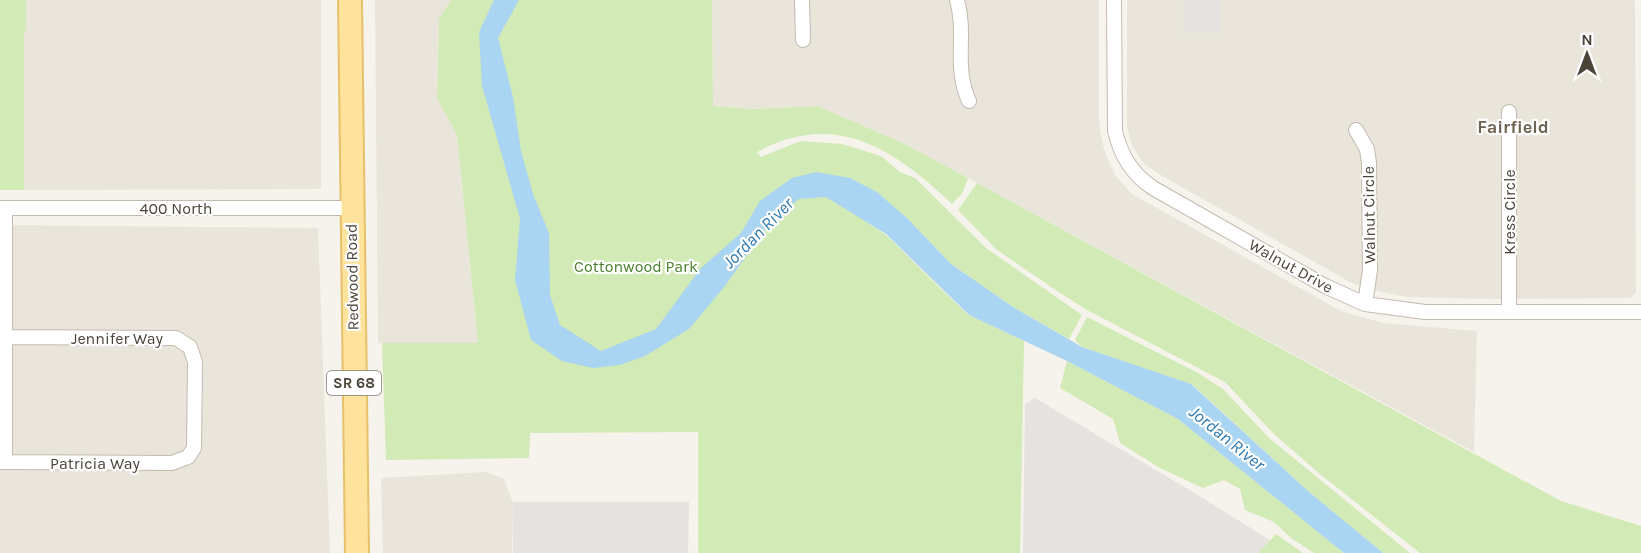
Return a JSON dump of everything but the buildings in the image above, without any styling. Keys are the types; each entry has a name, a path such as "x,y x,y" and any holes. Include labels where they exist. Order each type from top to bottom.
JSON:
{"main road":[{"name":"Redwood Road","path":"350,0 357,553"}],"street":[{"path":"802,0 803,40"},
{"path":"957,0 962,26 960,79 969,101"},
{"name":"Walnut Drive","path":"1114,0 1115,131 1118,145 1132,170 1153,188 1325,286 1365,304 1415,312 1641,312"},
{"name":"Kress Circle","path":"1509,112 1509,312"},
{"name":"Walnut Circle","path":"1356,130 1364,144 1369,162 1370,270 1365,304"},
{"name":"400 North","path":"2,208 351,208"},
{"path":"2,208 2,462"},
{"name":"Jennifer Way","path":"2,338 171,338 184,341 192,351 195,362 195,443 188,457"},
{"name":"Patricia Way","path":"2,462 172,463 188,457"}],"shaded area":[{"path":"26,0 321,0 321,189 24,190"},
{"path":"375,0 451,0 439,20 437,98 457,135 478,344 378,343"},
{"path":"712,0 1099,0 1099,122 1104,150 1115,175 1132,194 1341,311 1383,323 1477,331 1474,452 903,143 817,106 754,109 713,106"},
{"path":"1127,0 1635,0 1636,293 1630,298 1493,299 1406,297 1368,289 1350,282 1164,177 1144,164 1132,146 1127,126"},
{"path":"1183,0 1219,0 1219,33 1183,33"},
{"path":"0,225 318,228 330,553 0,553"},
{"path":"1035,398 1270,540 1258,553 1023,553 1025,404"},
{"path":"486,472 503,478 513,502 512,553 383,553 381,478"},
{"path":"513,502 689,502 688,553 513,553"}],"green space":[{"path":"0,0 26,0 24,190 0,190"},
{"name":"Cottonwood Park","path":"451,0 712,0 713,106 754,109 817,106 903,143 968,178 963,192 952,204 909,167 886,152 838,135 813,134 786,140 757,152 761,157 801,141 842,144 881,156 900,172 915,178 986,248 1082,315 1069,339 1013,307 951,264 907,218 877,192 850,178 799,199 826,197 854,213 886,235 967,314 1024,341 1020,553 698,553 698,432 530,433 529,458 386,460 382,343 478,343 457,135 437,98 439,19"},
{"path":"977,183 1561,501 1641,526 1641,553 1420,553 1321,475 1274,434 1225,382 1087,310 997,250 958,210"},
{"path":"1087,317 1198,373 1223,389 1269,438 1410,553 1383,553 1308,491 1193,385 1082,347 1075,340"},
{"path":"1067,361 1178,419 1344,553 1314,553 1291,538 1274,522 1245,510 1240,489 1224,480 1203,488 1160,468 1120,443 1113,419 1060,388"},
{"path":"1276,534 1303,553 1258,553"}],"water":[{"name":"Jordan River","path":"494,0 519,0 498,38 513,97 521,151 533,194 549,233 550,295 560,325 601,351 656,329 700,269 741,233 760,201 792,178 816,172 850,178 877,192 907,218 951,264 1013,307 1082,347 1191,384 1308,491 1383,553 1344,553 1178,419 1067,361 969,315 886,234 826,197 799,199 771,221 725,286 689,329 645,356 620,365 593,368 562,361 531,340 515,280 520,219 482,86 479,32"}],"district":[{"name":"Fairfield","path":"1513,127"}]}
